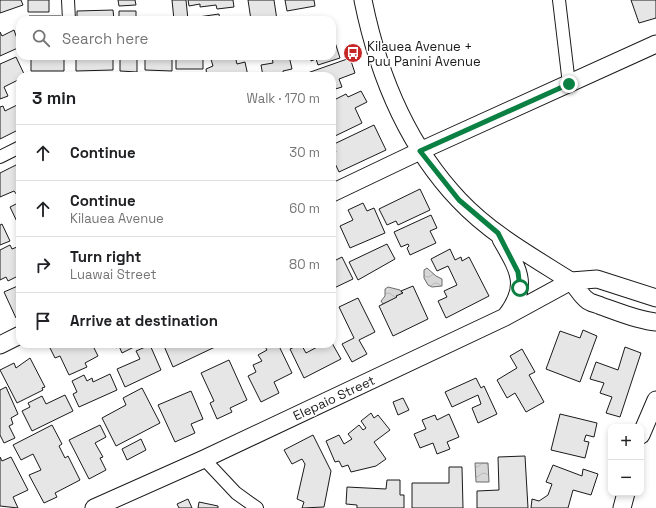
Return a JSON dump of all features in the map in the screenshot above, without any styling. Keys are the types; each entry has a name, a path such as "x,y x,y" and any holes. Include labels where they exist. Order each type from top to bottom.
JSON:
{"street":[{"path":"68,0 69,16"},
{"path":"363,0 380,68 400,114 420,151 459,200 498,233 534,259 571,281 587,300 648,321 656,335"},
{"path":"559,0 569,84"},
{"path":"336,191 420,151 656,44"},
{"path":"0,157 16,149"},
{"path":"498,233 518,272 520,288 517,300 505,316"},
{"path":"571,281 598,279 656,298"},
{"name":"Elepaio Street","path":"94,508 204,459 505,316 571,281"},
{"path":"0,345 16,338"},
{"path":"644,428 656,400"},
{"path":"204,459 236,492 257,508"},
{"path":"622,508 625,496"}],"water":[{"path":"427,268 442,279 442,286 432,287 428,285 424,278 424,270"},
{"path":"388,287 400,290 402,293 400,297 383,304 381,301 385,296 385,289"},
{"path":"475,463 488,463 489,482 476,482"}],"building":[{"path":"0,0 21,0 23,5 0,13"},
{"path":"28,0 49,0 49,12 28,12"},
{"path":"118,0 135,0 136,5 119,6"},
{"path":"172,0 186,0 188,16 174,16"},
{"path":"188,0 233,0 234,7 217,9 216,5 200,7 200,4 189,6"},
{"path":"248,0 274,0 276,16 250,16"},
{"path":"285,0 314,0 315,6 287,11"},
{"path":"631,0 656,0 656,18 639,23"},
{"path":"113,10 114,16 77,16 77,11"},
{"path":"119,11 136,11 136,16 119,16"},
{"path":"219,14 219,16 205,16"},
{"path":"14,30 16,36 16,49 0,56 0,32 2,36"},
{"path":"336,45 340,58 336,59"},
{"path":"16,57 16,60 17,60 23,72 16,72 16,81 4,87 8,96 0,99 0,64"},
{"path":"350,58 355,73 339,79 342,87 336,89 336,72 310,72"},
{"path":"31,60 64,60 64,71 31,71"},
{"path":"76,60 113,60 113,70 76,71"},
{"path":"120,60 137,60 137,72 120,71"},
{"path":"145,60 172,60 172,71 145,70"},
{"path":"176,60 203,60 203,69 176,69"},
{"path":"211,60 236,60 237,64 245,62 247,72 206,72 206,69 213,66"},
{"path":"273,60 290,60 292,69 283,72 262,72 261,65 273,63"},
{"path":"316,60 334,60 318,65"},
{"path":"361,91 367,102 355,108 362,123 336,136 336,99 346,94 348,97"},
{"path":"3,106 5,111 16,106 16,131 0,139 0,107"},
{"path":"374,125 386,150 339,172 336,166 336,143"},
{"path":"16,165 16,194 14,191 0,197 0,173"},
{"path":"420,189 430,210 398,225 396,221 387,225 379,209"},
{"path":"363,203 367,211 374,208 385,233 350,248 340,226 353,220 348,210"},
{"path":"16,204 16,220 10,207"},
{"path":"431,215 437,228 430,231 436,243 410,255 407,248 409,246 408,244 401,247 394,232"},
{"path":"2,224 10,241 0,245 0,225"},
{"path":"387,244 395,259 358,280 349,262"},
{"path":"10,245 12,249 16,247 16,277 8,281 6,277 0,280 0,250"},
{"path":"450,249 455,260 461,257 462,261 469,257 489,296 446,318 438,301 447,297 444,291 457,285 448,266 437,271 431,259"},
{"path":"342,257 353,279 336,287 336,260"},
{"path":"413,286 428,319 393,336 379,306 403,293 401,291"},
{"path":"16,287 16,318 4,292"},
{"path":"358,298 375,332 359,340 367,354 352,362 342,344 354,338 339,307"},
{"path":"583,330 597,336 580,382 546,369 560,331 580,338"},
{"path":"625,347 641,353 620,417 606,413 612,397 600,393 604,383 590,379 596,362 618,370"},
{"path":"50,348 94,348 98,356 85,363 87,367 69,375 60,356 55,358"},
{"path":"120,348 132,348 122,353"},
{"path":"143,348 151,348 161,370 125,387 117,369 140,359 136,351"},
{"path":"165,348 213,348 173,367"},
{"path":"266,348 280,348 292,373 274,382 279,393 261,402 248,376 256,372 253,365 262,361 258,355 267,350"},
{"path":"303,348 306,353 315,348 335,348 341,359 304,378 290,349"},
{"path":"522,349 535,372 529,375 544,402 526,412 515,393 507,398 497,380 517,368 510,356"},
{"path":"30,358 45,387 42,388 43,390 17,403 0,370 14,363 16,368"},
{"path":"229,360 247,400 230,408 232,412 217,419 210,403 214,401 201,373"},
{"path":"110,374 117,390 79,407 73,394 77,392 72,381 84,375 87,381 92,378 93,382"},
{"path":"476,378 481,388 484,386 497,414 478,423 472,408 481,404 478,395 452,407 445,392"},
{"path":"6,387 18,414 11,418 13,424 9,426 15,438 4,443 0,435 0,390"},
{"path":"142,388 160,423 116,446 102,418 126,405 123,398"},
{"path":"191,391 203,419 191,424 195,433 175,442 158,405"},
{"path":"65,395 73,411 32,431 22,411 30,407 28,403 42,396 46,404"},
{"path":"403,398 409,410 398,415 393,402"},
{"path":"371,413 374,418 378,415 390,430 374,442 386,459 376,466 351,472 348,465 342,467 339,461 335,462 326,441 339,435 344,444 352,439 348,434 359,425 363,430 366,428 361,421"},
{"path":"449,414 459,437 447,442 450,449 437,454 433,443 420,448 414,434 426,429 422,420 435,415 437,420"},
{"path":"560,414 597,423 594,437 586,435 584,441 589,442 585,458 551,450"},
{"path":"52,425 62,444 59,446 65,458 68,456 80,480 55,493 57,497 44,503 29,475 41,470 33,454 21,460 13,445"},
{"path":"100,425 106,437 95,443 103,457 100,458 106,470 89,479 69,440"},
{"path":"313,435 331,471 324,507 302,508 304,502 297,499 305,464 302,459 292,464 284,450"},
{"path":"141,439 146,450 127,460 122,449"},
{"path":"525,456 528,508 477,508 477,491 499,490 498,457"},
{"path":"0,457 2,461 11,457 28,490 13,497 18,508 0,506"},
{"path":"553,465 582,476 583,469 598,474 591,495 573,490 568,508 531,508 532,499 539,501 548,495 552,484 546,482"},
{"path":"449,467 462,467 463,508 412,508 412,483 449,483"},
{"path":"387,480 400,480 400,495 404,495 404,508 357,508 357,505 346,504 347,487 386,489"},
{"path":"188,499 192,508 179,508 177,504"},
{"path":"199,502 218,506 218,508 198,508"}],"place":[{"name":"Kilauea Avenue + Puu Panini Avenue","path":"353,53"}],"route":[{"path":"520,288 518,272 498,233 459,200 420,151 569,84"}]}
